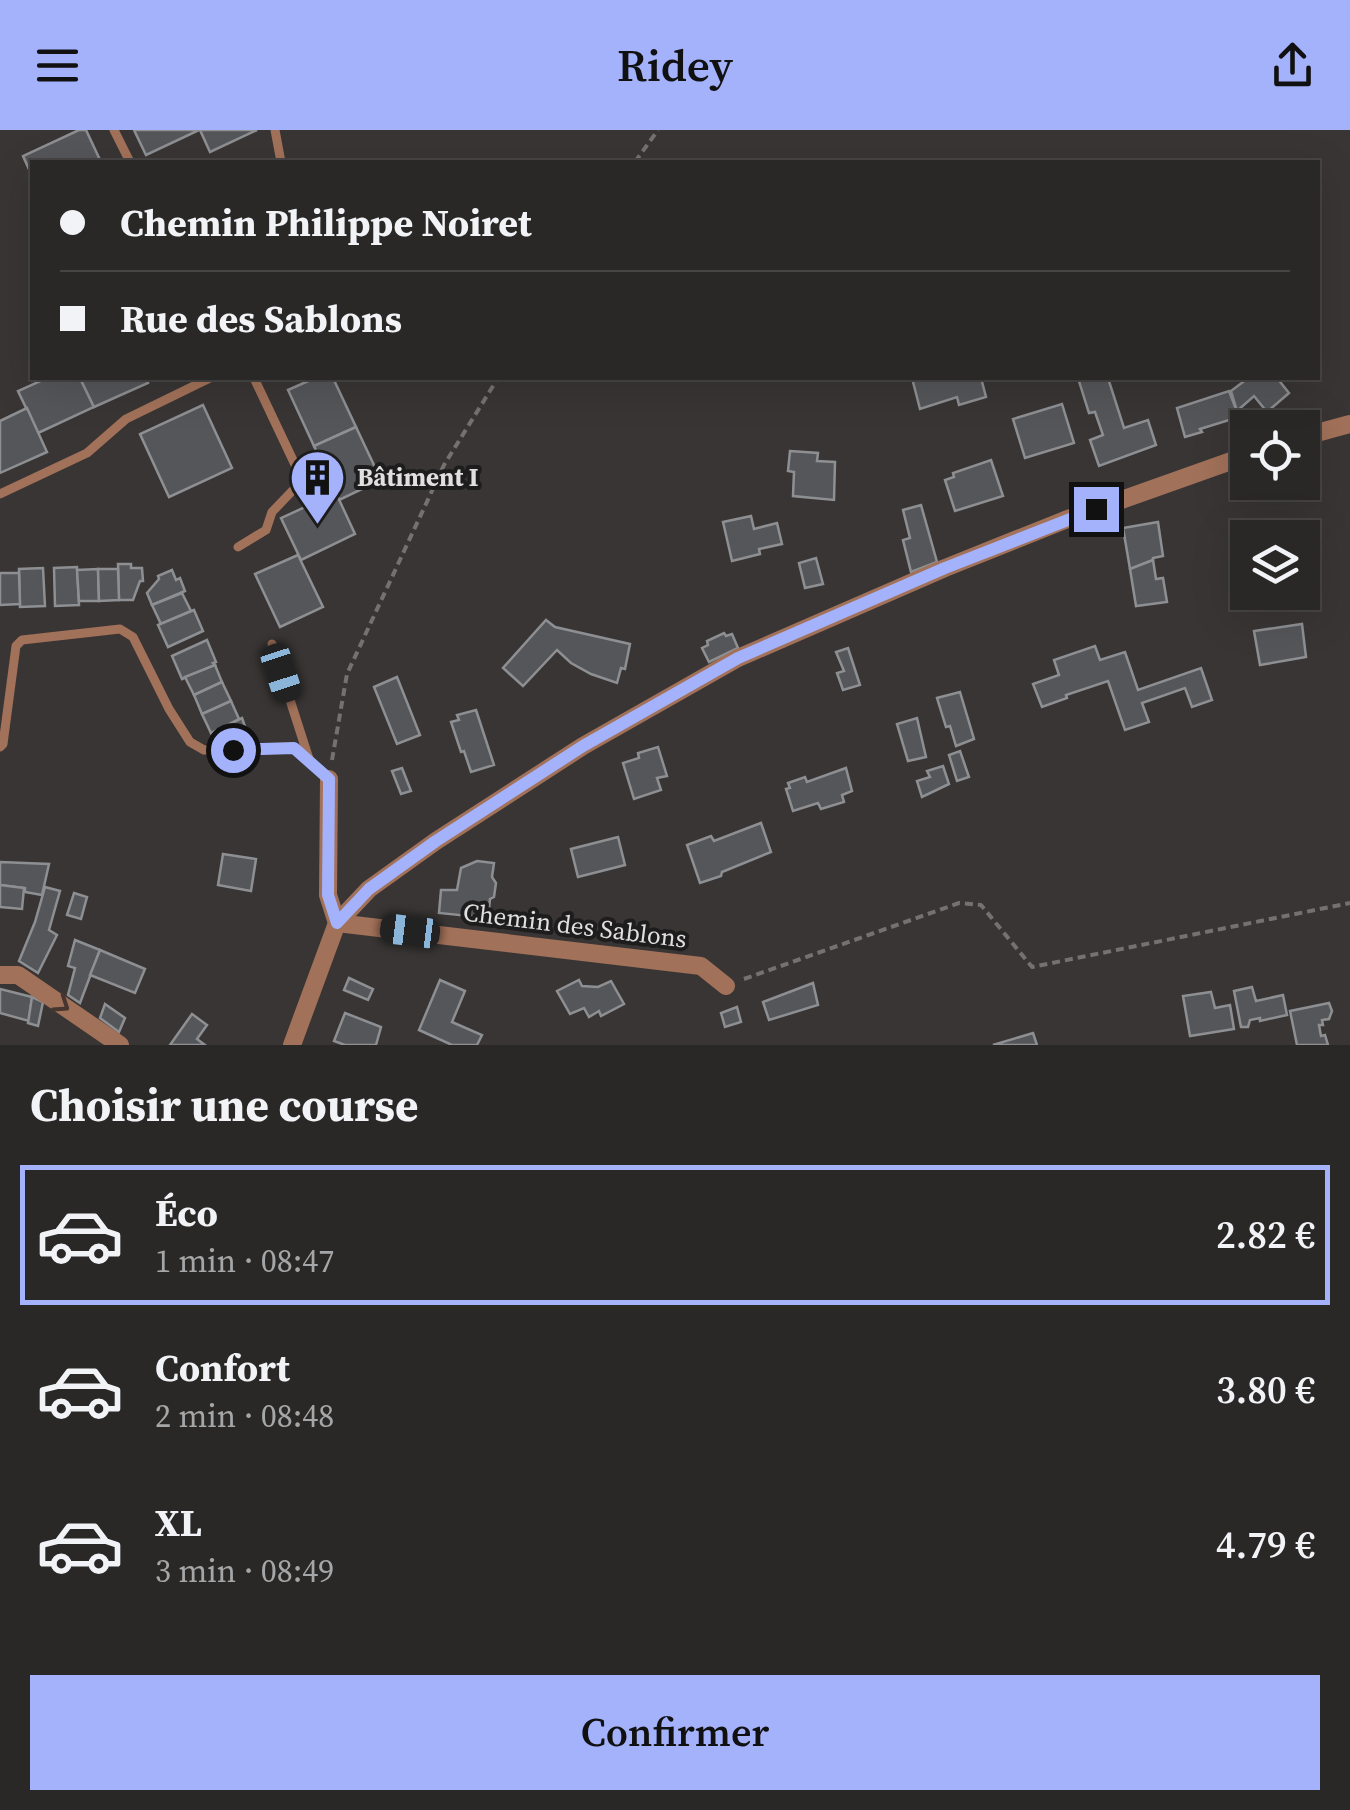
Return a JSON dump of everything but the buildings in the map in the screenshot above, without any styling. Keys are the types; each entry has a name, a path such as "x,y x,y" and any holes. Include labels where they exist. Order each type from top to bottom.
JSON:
{"street":[{"path":"1320,432 1350,424"},
{"path":"292,1045 337,923 369,889 583,746 738,658 1065,520 1230,461"},
{"path":"329,779 328,895 337,923"},
{"name":"Chemin des Sablons","path":"337,923 702,966 726,986"},
{"path":"0,975 18,975 120,1045"}],"lane":[{"path":"114,130 129,160"},
{"path":"276,130 280,160"},
{"path":"0,494 87,452 126,418 206,380"},
{"path":"238,546 266,530 272,512 295,488 298,473 255,380"},
{"path":"0,747 4,744 18,642 120,629 133,637 190,742 204,750 294,748 329,779"},
{"path":"272,644 309,759"}],"path":[{"path":"636,160 658,130"},
{"path":"329,779 347,674 444,466 497,380"},
{"path":"726,986 958,903 981,905 1032,967 1350,902"}],"place":[{"name":"Bâtiment I","path":"318,526"}],"route":[{"path":"233,750 294,748 329,779 328,895 337,923 369,889 436,841 583,746 738,658 945,568 1096,509"}]}
